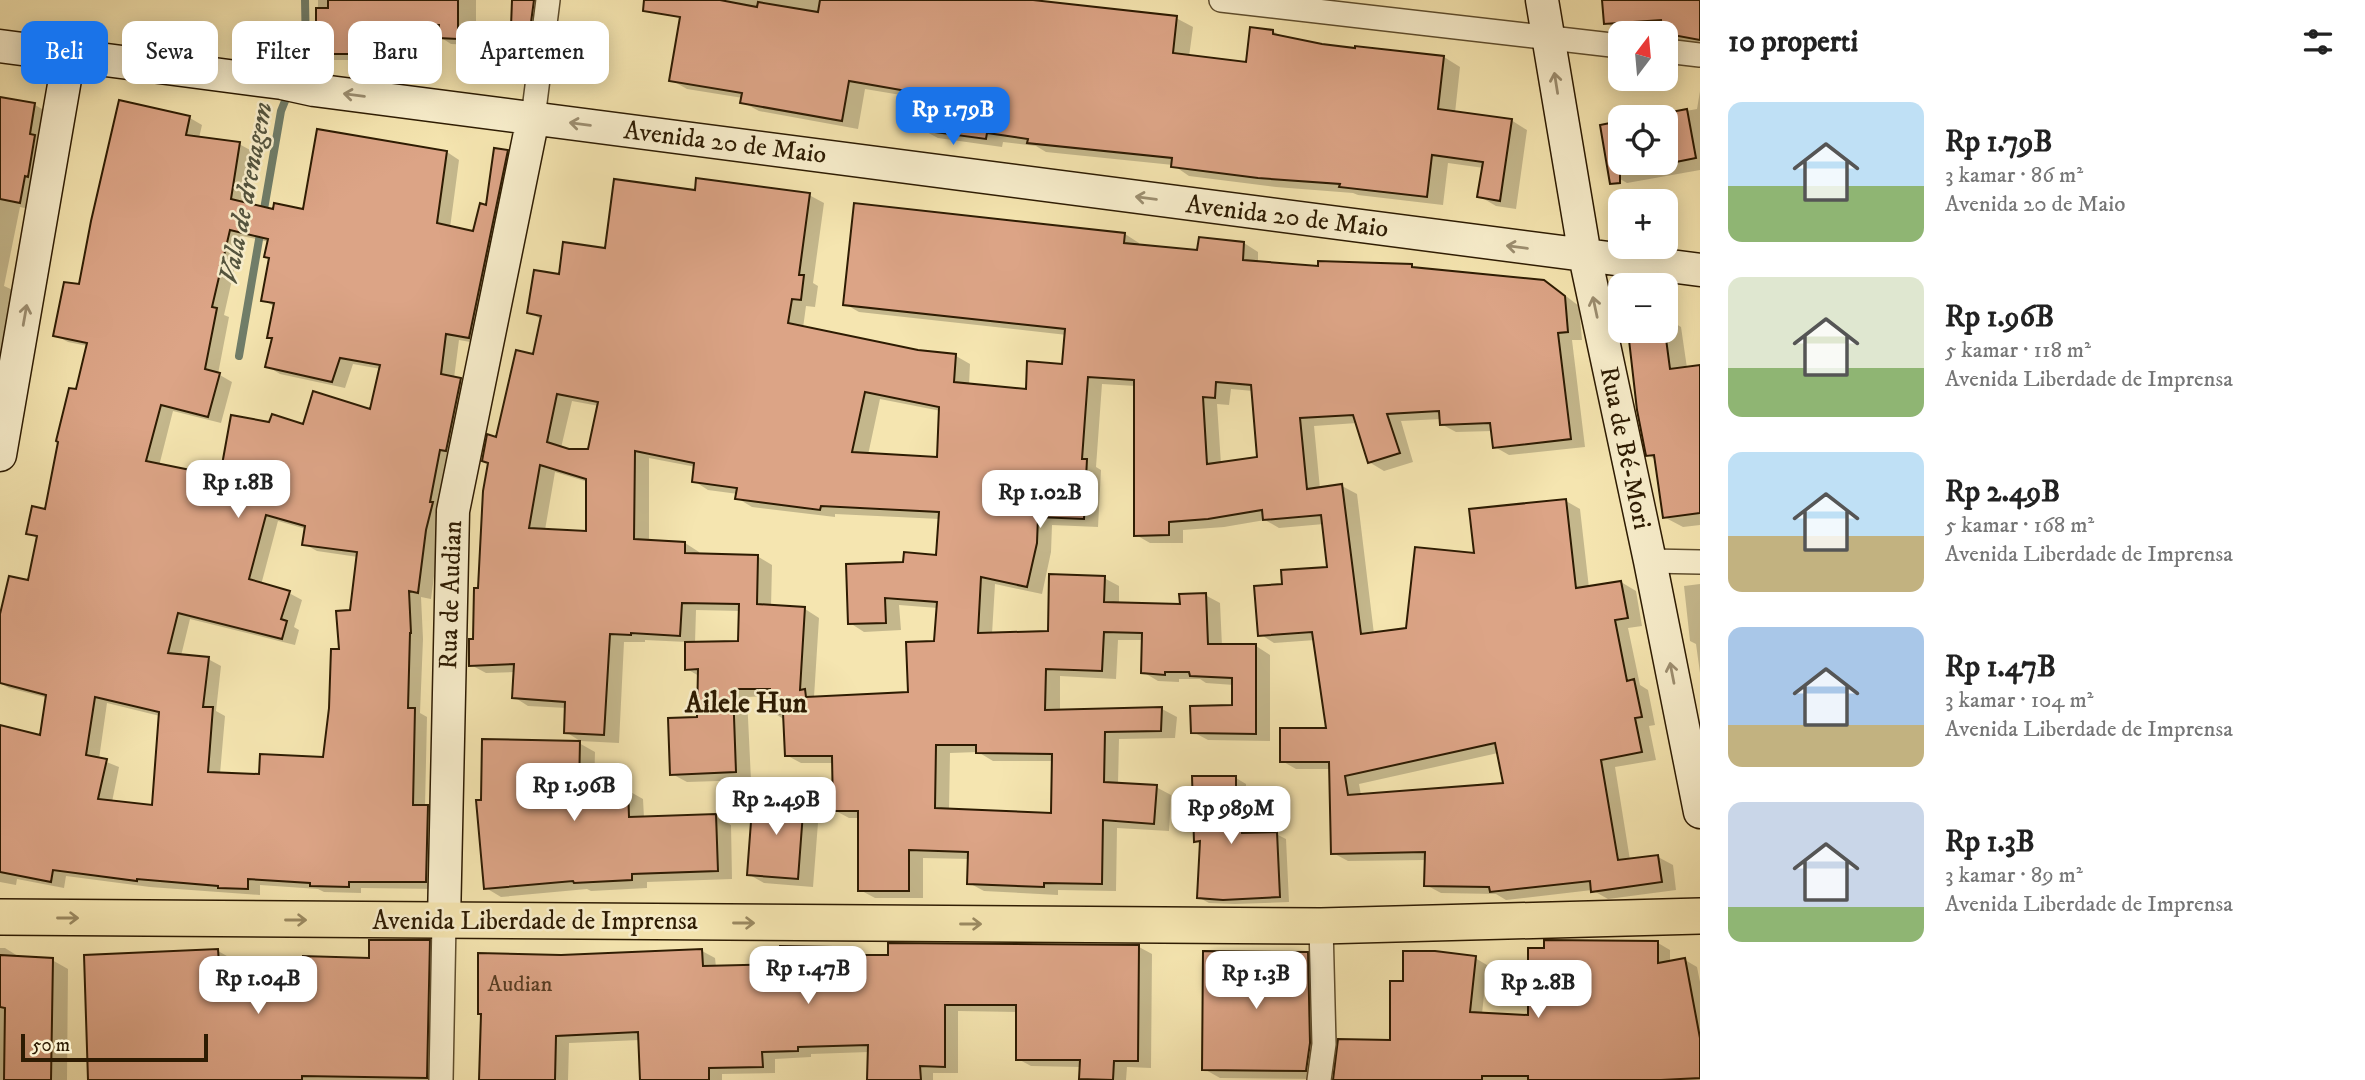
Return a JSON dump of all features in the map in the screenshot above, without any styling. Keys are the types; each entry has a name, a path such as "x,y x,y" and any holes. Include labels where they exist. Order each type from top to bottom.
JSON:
{"main road":[{"name":"Rua de Bé-Mori","path":"1542,0 1584,256 1650,561 1700,812"},
{"name":"Avenida 20 de Maio","path":"0,46 21,49"},
{"name":"Avenida 20 de Maio","path":"108,61 1700,270"},
{"path":"0,454 64,84"},
{"name":"Rua de Audian","path":"444,921 453,511 533,118"},
{"name":"Avenida Liberdade de Imprensa","path":"0,917 1321,926 1700,916"}],"street":[{"path":"533,118 548,0"},
{"path":"1221,0 1608,44"},
{"path":"1678,52 1700,55"},
{"path":"1650,561 1700,562"},
{"name":"Rua de Audian","path":"441,1080 444,921"},
{"path":"1319,1080 1324,1044 1321,926"}],"building":[{"path":"328,0 458,0 456,39 442,38 442,21 348,21 348,54 334,54 334,21 316,21 316,8 328,8"},
{"path":"512,0 534,0 531,21 511,21"},
{"path":"644,0 720,0 757,7 758,2 818,12 820,0 1033,0 1177,16 1173,53 1246,62 1250,27 1273,30 1273,34 1322,44 1444,56 1438,109 1512,119 1500,201 1477,197 1483,162 1432,155 1427,197 1339,187 1340,184 1258,178 1171,167 1172,158 1027,143 1028,139 987,133 986,139 919,130 924,94 849,81 842,121 740,103 742,93 669,81 680,17 643,11"},
{"path":"1602,0 1700,0 1700,40 1678,36 1678,21 1608,21 1608,24 1604,24"},
{"path":"0,97 35,103 30,134 35,135 28,177 25,176 20,203 0,199"},
{"path":"119,100 190,116 186,135 240,142 231,199 273,209 274,203 303,209 317,129 447,151 437,223 473,231 480,203 486,205 494,148 508,150 469,338 446,334 441,374 461,378 446,451 440,450 418,593 409,591 411,633 408,708 415,708 413,805 428,805 426,882 349,882 349,887 248,879 248,889 137,881 53,870 51,882 0,872 0,725 40,735 46,695 0,683 0,614 9,576 28,580 37,536 26,534 32,506 45,509 58,442 56,441 69,388 76,389 87,343 53,336 64,282 79,284","holes":["230,230 268,239 264,257 269,258 261,301 274,303 267,338 272,338 265,367 332,382 340,358 380,365 370,409 313,391 303,424 272,414 269,422 231,415 220,476 146,461 161,405 208,417 220,373 205,369 217,308 212,307","266,515 305,526 302,545 357,552 350,610 336,611 339,649 331,649 329,708 323,757 260,754 259,774 208,772 213,707 203,707 209,657 168,653 178,613 282,639 287,621 281,619 290,591 249,579","95,697 159,712 152,805 98,799 107,759 86,755"]},
{"path":"1687,109 1696,158 1678,162 1678,111"},
{"path":"1608,123 1608,172 1600,125"},
{"path":"1608,175 1620,175 1620,183 1610,184"},
{"path":"696,178 810,193 799,275 804,275 801,300 792,299 788,323 918,350 956,354 954,382 1026,389 1027,361 1062,364 1065,329 843,305 854,203 1125,233 1124,243 1197,250 1199,237 1244,242 1243,260 1318,266 1318,261 1412,264 1412,267 1544,280 1565,296 1568,332 1558,333 1571,439 1493,448 1490,423 1440,425 1439,411 1387,414 1400,453 1368,463 1353,415 1300,418 1307,489 1342,484 1361,634 1406,628 1415,547 1474,553 1469,509 1566,499 1576,588 1621,581 1628,618 1615,620 1627,681 1634,679 1642,717 1635,718 1642,752 1601,760 1618,860 1658,855 1662,882 1591,892 1590,881 1490,892 1489,887 1424,886 1425,852 1331,854 1329,762 1280,762 1280,728 1326,728 1312,632 1258,636 1254,586 1282,584 1281,570 1327,567 1321,515 1263,520 1262,510 1169,522 1169,535 1134,536 1134,380 1088,377 1082,459 1087,459 1084,519 1038,517 1037,543 1027,587 981,577 978,633 1048,631 1049,574 1105,576 1104,602 1180,604 1179,594 1206,593 1208,644 1256,644 1256,734 1191,733 1190,706 1232,705 1232,678 1190,676 1189,672 1165,672 1165,675 1141,673 1142,633 1104,632 1102,671 1046,669 1045,710 1162,707 1161,731 1105,732 1104,782 1157,785 1154,824 1103,820 1102,884 1044,883 1044,887 967,884 968,852 909,850 909,891 858,891 858,811 833,811 832,756 785,756 783,713 772,714 770,689 733,689 736,772 670,775 668,718 697,717 698,669 685,670 685,642 738,641 739,604 682,603 680,636 610,634 604,735 564,733 565,702 512,698 514,664 469,666 469,639 473,639 474,588 478,588 483,491 488,463 482,461 487,434 496,437 516,350 533,354 541,316 527,313 534,270 559,274 563,242 605,248 614,179 695,190","holes":["1216,382 1251,385 1257,457 1207,464 1203,397 1215,398","865,392 939,407 937,457 852,452","557,394 598,402 588,449 569,449 547,442","635,451 694,463 692,482 737,488 735,499 820,510 821,506 939,512 936,555 904,552 903,562 846,564 848,624 886,623 885,598 937,602 934,641 906,642 908,692 806,697 805,689 800,690 805,607 757,604 758,555 685,553 685,542 634,539","540,465 586,479 586,531 529,528","1495,743 1503,783 1348,795 1345,776","936,745 976,745 976,753 1052,754 1051,813 935,808"]},
{"path":"1629,343 1667,343 1670,369 1700,365 1700,513 1663,518 1654,455 1646,456 1637,410"},
{"path":"482,739 580,741 579,790 628,788 629,817 716,814 718,871 632,874 632,880 573,881 484,889 476,800 481,800"},
{"path":"1192,776 1236,776 1236,813 1241,813 1242,833 1277,832 1280,897 1223,900 1197,898 1200,841 1194,842"},
{"path":"753,795 804,799 798,879 747,875"},
{"path":"369,940 430,940 427,1078 302,1076 302,1080 88,1080 84,955 218,949 219,964 303,965 303,956 369,958"},
{"path":"1544,940 1658,941 1658,963 1685,958 1700,1038 1700,1078 1528,1080 1528,1076 1482,1076 1482,1080 1333,1080 1338,1039 1390,1040 1390,981 1403,981 1403,951 1435,951 1476,956 1470,1012 1528,1015 1528,948 1544,948"},
{"path":"888,943 1139,945 1138,1061 1114,1061 1113,1080 1079,1079 1080,1060 1016,1060 1016,1005 945,1005 945,1067 920,1066 921,1080 867,1080 868,1045 798,1047 798,1051 762,1052 763,1067 709,1068 709,1080 640,1080 638,1032 556,1036 555,1080 479,1080 481,1014 478,1014 478,953 561,955 702,949 703,966 780,964 780,946 832,947 832,955 888,955"},
{"path":"1203,951 1308,952 1310,1043 1306,1071 1202,1070"},
{"path":"0,955 53,958 51,1080 4,1080 5,1008 0,1007"}],"waterway":[{"name":"Vala de drenagem","path":"305,0 305,21"},
{"name":"Vala de drenagem","path":"263,215 281,111 289,91"},
{"name":"Vala de drenagem","path":"239,356 261,228"}],"district":[{"name":"Ailele Hun","path":"746,703"}]}
